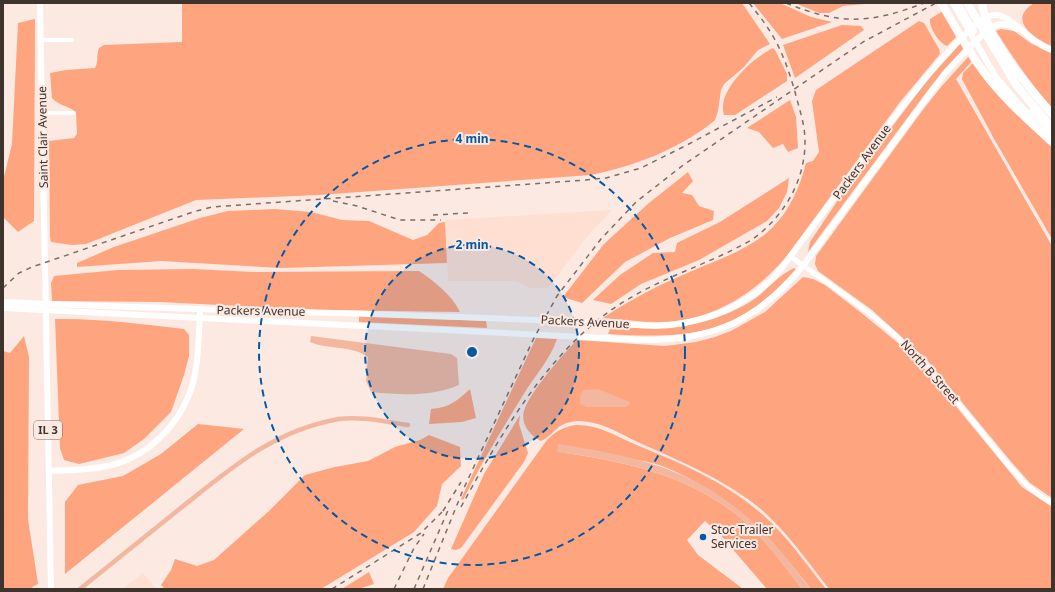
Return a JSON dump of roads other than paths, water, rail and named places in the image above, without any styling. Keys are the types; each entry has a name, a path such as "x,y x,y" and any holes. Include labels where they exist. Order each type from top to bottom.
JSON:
{"highway":[{"path":"942,3 995,64 1017,86 1052,128"},
{"path":"967,3 1016,109 1052,142"},
{"path":"982,3 995,64 1052,114"}],"main road":[{"name":"Saint Clair Avenue","path":"40,3 42,40 49,471"},
{"path":"953,3 995,64 1014,100 1052,139"},
{"path":"958,3 1009,88 1052,134"},
{"name":"Packers Avenue","path":"3,308 200,309 444,315 677,325 714,316 753,296 774,277 791,257 918,86 982,19 994,15 1006,17 1039,45 1052,50"},
{"name":"Packers Avenue","path":"3,302 200,317 524,334 667,340 700,336 721,329 760,309 784,289 803,266 930,91 954,64 994,26 1004,24 1022,32"},
{"path":"49,471 85,470 116,464 143,451 165,432 183,408 194,379 197,360 200,309"},
{"name":"IL 3","path":"49,471 51,589"}],"street":[{"path":"42,40 72,40"},
{"path":"42,113 73,113"},
{"name":"North B Street","path":"791,257 868,312 900,339 939,380 1017,476 1033,491 1052,503"}],"waterway":[{"path":"80,589 233,467 272,443 292,433 339,419 365,419 408,425"}],"railway":[{"path":"461,507 511,421 551,366 574,342 598,320 640,292 737,248 753,239 777,217 786,204 800,176 805,144 804,128 787,66 778,45 766,25 749,3"},
{"path":"786,3 823,15 855,19 887,15 924,3"},
{"path":"423,589 463,490 533,340 557,296 601,239 636,202 682,166 863,42 936,3"},
{"path":"3,288 19,273 32,267 193,212 212,207 606,178 641,168 777,97"},
{"path":"333,201 357,206 400,220 441,220"},
{"path":"433,215 468,213"},
{"path":"443,511 461,482"},
{"path":"414,589 449,508"},
{"path":"332,589 421,533 442,512"},
{"path":"394,589 414,548 424,534"}],"place":[{"name":"Stoc Trailer Services","path":"703,537"}]}
